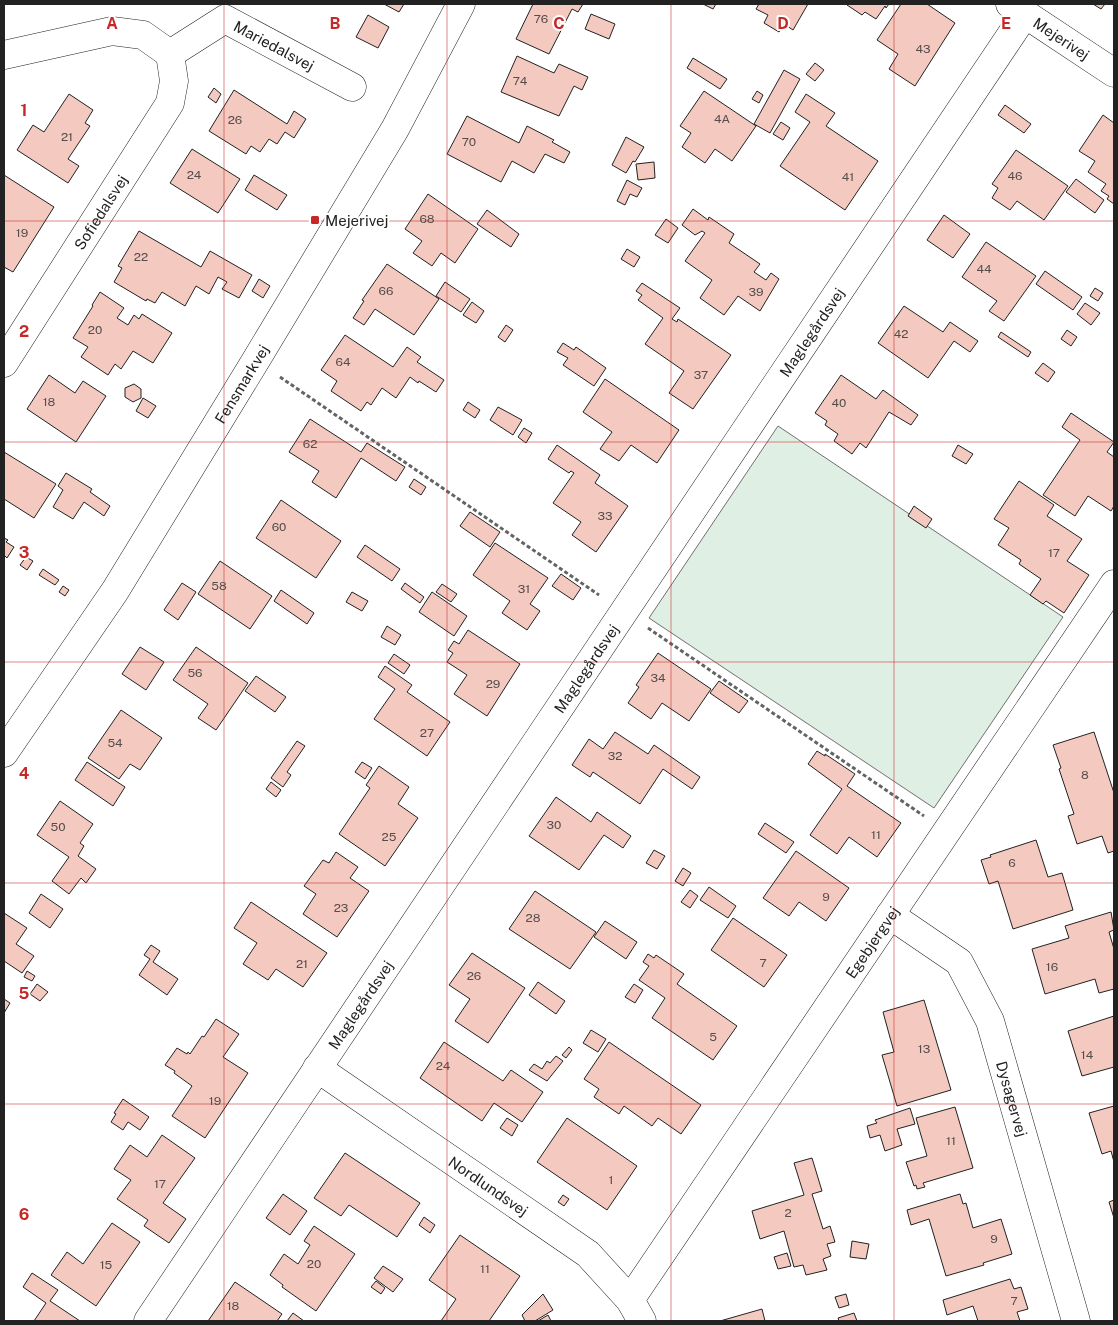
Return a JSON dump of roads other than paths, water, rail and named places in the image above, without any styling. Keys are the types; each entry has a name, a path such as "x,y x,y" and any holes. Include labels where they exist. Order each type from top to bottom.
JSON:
{"street":[{"name":"Fensmarkvej","path":"4,753 115,591 256,360 395,129 461,4"},
{"name":"Mejerivej","path":"1017,9 1114,73"},
{"name":"Maglegårdsvej","path":"148,1321 1017,9"},
{"name":"Mariedalsvej","path":"170,54 225,19 352,87"},
{"path":"4,55 112,31 143,35 170,54"},
{"name":"Sofiedalsvej","path":"4,363 170,103 174,81 170,54"},
{"name":"Egebjergvej","path":"636,1311 890,915 1114,584"},
{"name":"Dysagervej","path":"890,915 959,962 990,1021 1076,1321"},
{"name":"Nordlundsvej","path":"317,1068 588,1254 636,1311"}],"place":[{"name":"Mejerivej","path":"315,220"}]}
